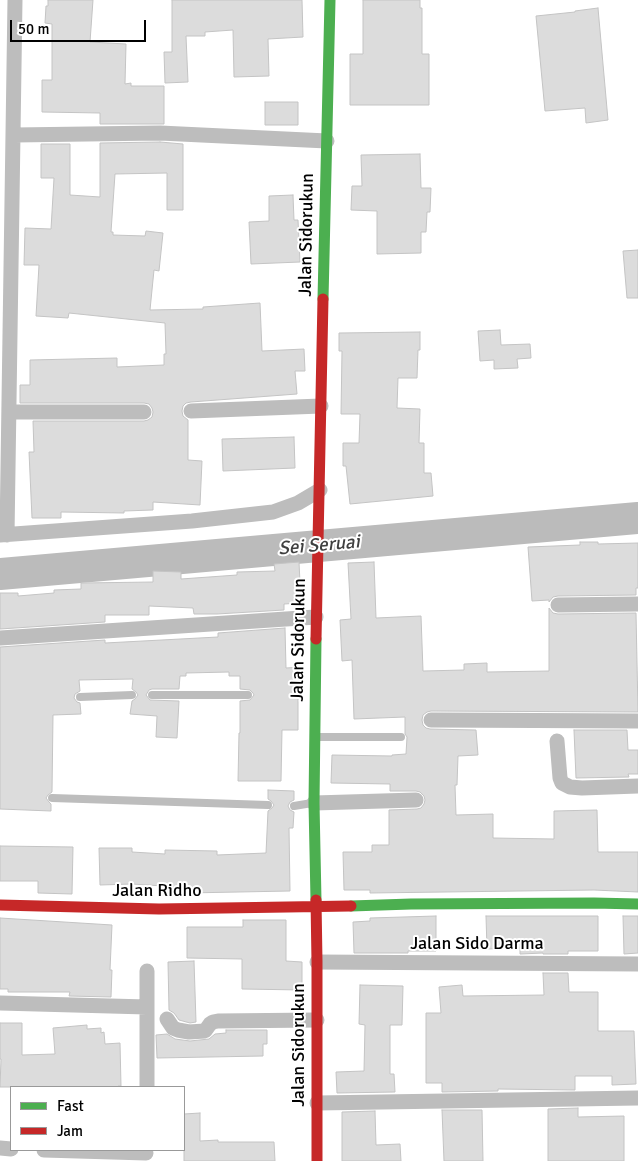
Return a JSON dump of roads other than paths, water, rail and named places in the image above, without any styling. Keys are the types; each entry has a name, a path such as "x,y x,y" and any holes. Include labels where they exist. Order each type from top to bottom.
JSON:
{"street":[{"path":"15,0 9,412 4,535 192,521 273,512 319,497"},
{"name":"Jalan Sidorukun","path":"317,1161 317,962 314,803 316,617 330,0"},
{"path":"14,134 160,133 327,142"},
{"path":"192,411 321,406"},
{"path":"9,412 144,412"},
{"path":"558,605 638,604"},
{"path":"0,638 316,617"},
{"path":"432,720 638,721"},
{"path":"557,741 560,778 562,783 570,788 638,786"},
{"path":"314,803 416,800"},
{"name":"Jalan Ridho","path":"0,905 159,909 411,904 638,904"},
{"name":"Jalan Sido Darma","path":"317,962 638,964"},
{"path":"146,1086 147,971"},
{"path":"0,1003 147,1007"},
{"path":"167,1019 173,1028 189,1032 205,1031 212,1022 218,1021 317,1020"},
{"path":"317,1103 638,1098"},
{"path":"70,1151 146,1154"}],"lane":[{"path":"80,697 132,695"},
{"path":"152,695 248,695"},
{"path":"315,737 401,737"},
{"path":"52,798 268,805"},
{"path":"294,806 314,803"}],"waterway":[{"name":"Sei Seruai","path":"0,574 638,518"}]}
